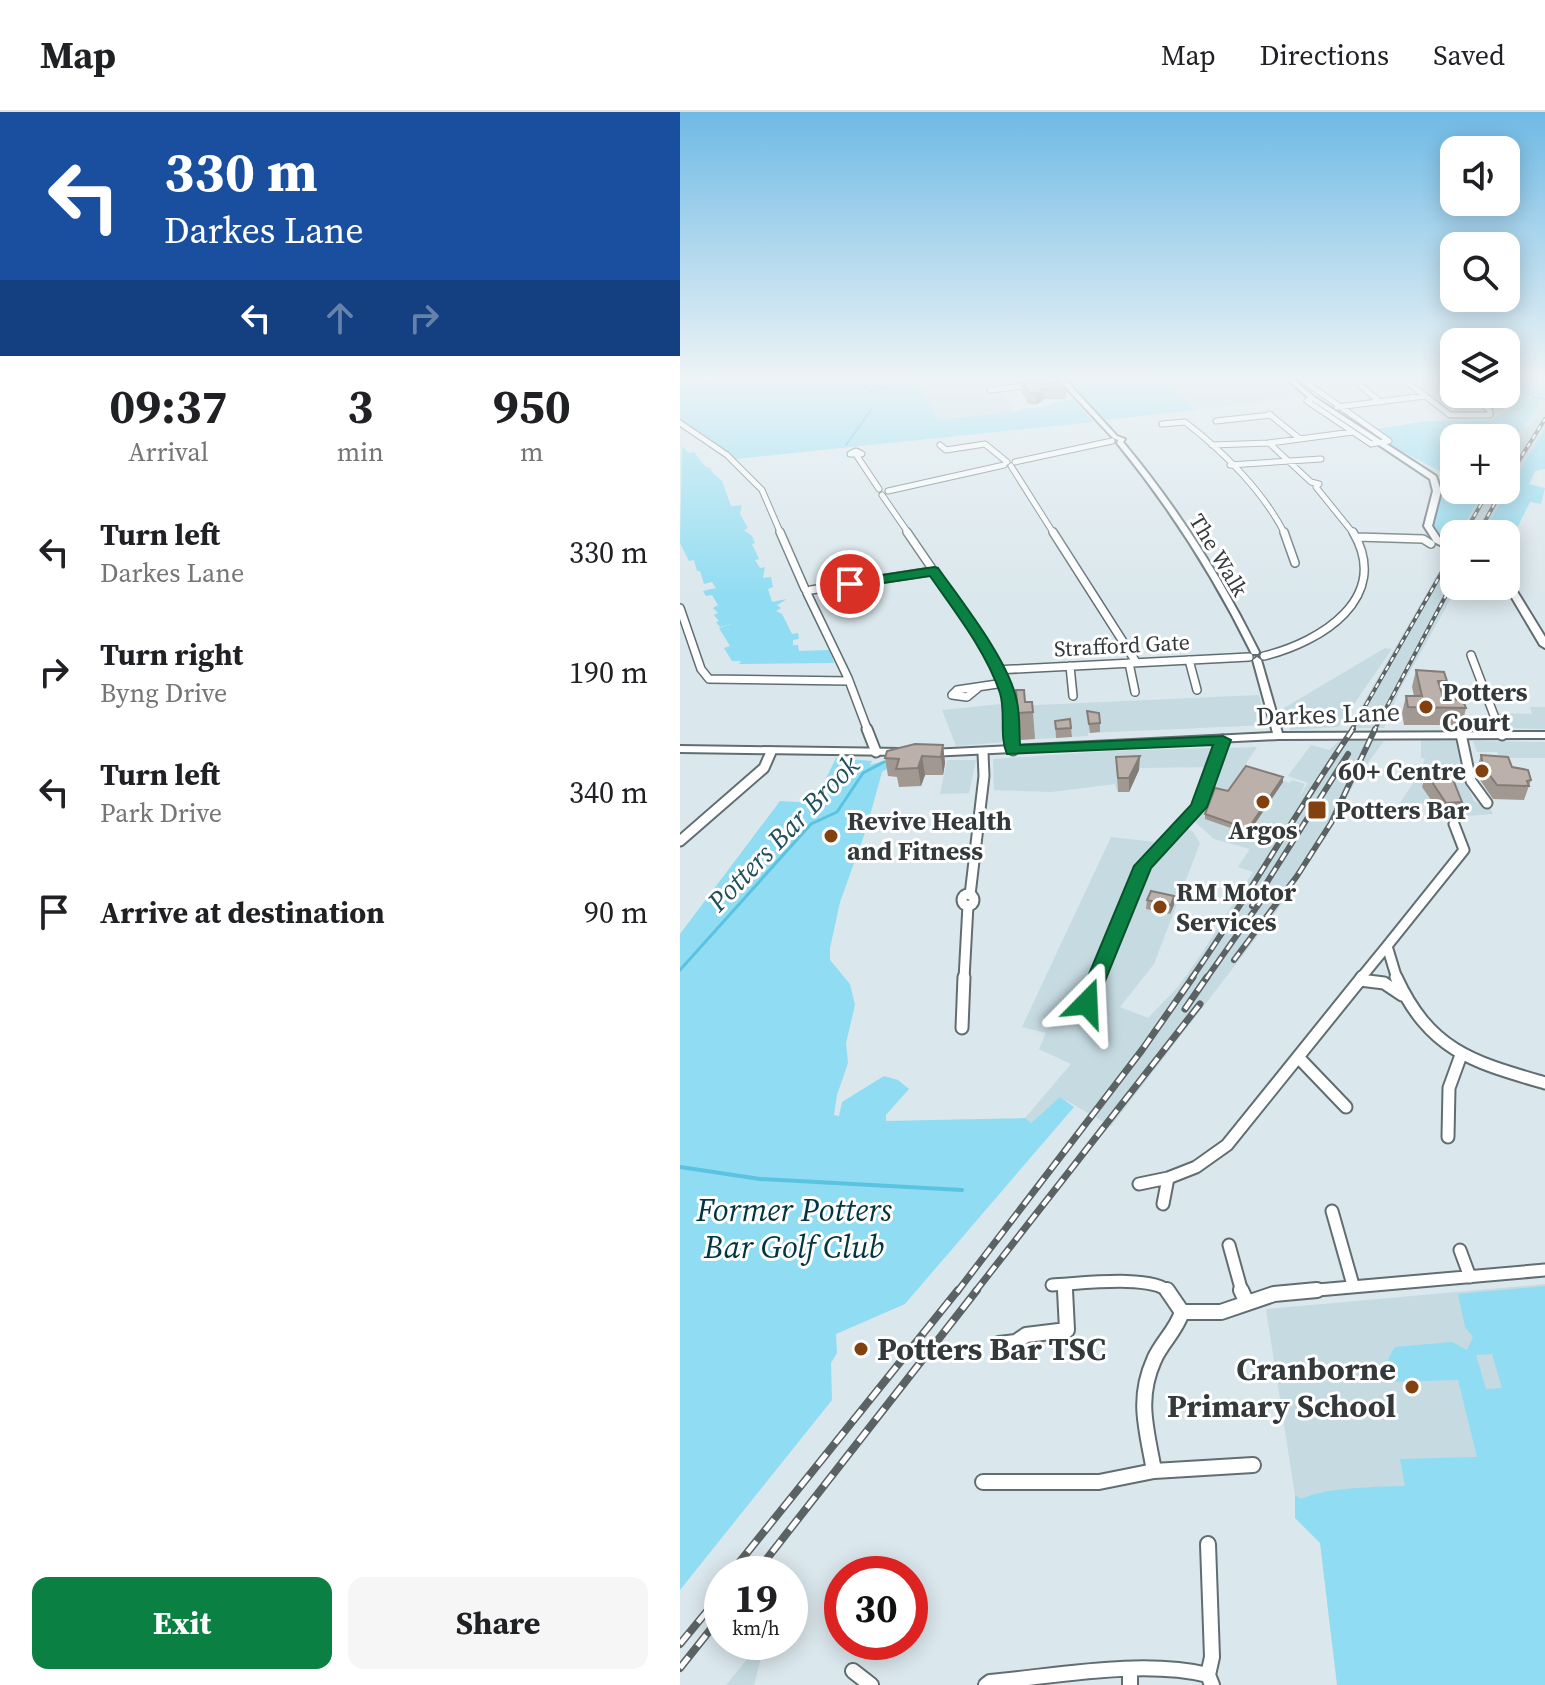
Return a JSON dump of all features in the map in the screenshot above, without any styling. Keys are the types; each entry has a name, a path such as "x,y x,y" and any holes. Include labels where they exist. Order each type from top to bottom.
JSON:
{"main road":[{"path":"1385,449 1421,468 1436,482 1437,491 1428,526 1440,540"},
{"path":"1518,600 1545,645"}],"street":[{"path":"720,449 762,490 849,681 876,752"},
{"path":"991,449 1009,464 1133,663 1135,692"},
{"path":"883,492 1073,449"},
{"name":"The Walk","path":"1123,449 1155,485 1190,539 1256,656 1278,736"},
{"path":"1216,449 1266,502 1288,534 1295,563"},
{"name":"Strafford Gate","path":"996,670 1256,656 1318,634 1349,609 1367,571 1357,537 1314,484 1276,449"},
{"path":"855,452 1004,683 1010,701 1013,750"},
{"path":"1230,465 1321,459"},
{"path":"1357,537 1423,537 1431,544"},
{"path":"808,591 934,571"},
{"path":"680,608 701,669 709,679 849,681"},
{"path":"1471,655 1502,735"},
{"path":"1189,660 1197,690"},
{"path":"1070,666 1073,696"},
{"path":"978,688 1004,683"},
{"path":"1461,734 1468,757 1468,776 1481,800 1487,803"},
{"name":"Darkes Lane","path":"923,753 983,753 1111,743 1278,736 1545,735"},
{"path":"1087,1003 1143,866 1198,807 1223,740"},
{"path":"680,749 907,753"},
{"path":"680,841 764,768 771,752"},
{"path":"962,1028 969,900 984,776 983,753"},
{"path":"1139,1184 1168,1178 1196,1167 1227,1145 1464,850 1454,824"},
{"path":"1387,946 1392,972 1405,997 1427,1025 1461,1055 1545,1083"},
{"path":"1360,980 1384,983 1405,997"},
{"path":"1448,1137 1449,1088 1461,1055"},
{"path":"1299,1058 1346,1107"},
{"path":"1163,1204 1168,1178"},
{"path":"1332,1211 1353,1285"},
{"path":"1229,1245 1236,1278 1247,1303"},
{"path":"1460,1250 1470,1277"},
{"path":"1182,1312 1221,1312 1274,1294 1545,1270"},
{"path":"999,1344 1016,1342 1026,1335 1067,1330 1059,1285 1157,1283 1174,1295 1182,1312 1179,1322 1154,1359 1145,1381 1142,1411 1154,1471"},
{"path":"983,1482 1099,1482 1154,1471 1253,1465"},
{"path":"1208,1544 1210,1680"},
{"path":"986,1685 990,1682 1130,1678 1198,1670 1210,1680"},
{"path":"853,1671 871,1685"}],"shaded area":[{"path":"1520,449 1532,449 1520,470"},
{"path":"1476,504 1500,504 1490,520 1467,520"},
{"path":"1440,569 1440,600 1450,600 1400,689 1384,728 1349,728"},
{"path":"1385,648 1392,649 1338,727 1290,730 1284,708"},
{"path":"1259,695 1266,725 1088,733 1088,736 1020,740 1017,706"},
{"path":"1001,704 1004,742 956,746 942,710"},
{"path":"1530,707 1545,707 1545,729 1503,728 1498,713 1532,714"},
{"path":"1455,737 1463,779 1475,802 1489,806 1493,814 1439,818 1434,803 1400,803 1418,779 1425,759 1421,758 1421,738"},
{"path":"1339,741 1384,741 1358,776 1325,838 1274,915 1111,1126 1060,1097 1031,1123 1025,1118 1071,1064 1039,1049 1046,1033 1022,1027 1111,837 1155,842 1177,823 1193,832 1200,843 1154,964 1120,1007 1148,1018 1178,987 1253,872 1238,867 1250,849 1214,839 1194,821 1230,748 1257,747 1243,768 1290,783 1292,780 1305,784 1299,797 1308,783 1288,776 1311,745 1329,750"},
{"path":"1473,741 1545,742 1545,758 1500,758 1497,752 1477,752"},
{"path":"1214,750 1206,767 1140,768 1127,791 1117,791 1115,784 1051,792 994,790 993,759"},
{"path":"947,760 976,760 969,793 940,794"},
{"name":"Cranborne Primary School","path":"1545,1284 1545,1525 1295,1518 1295,1495 1266,1309"},
{"path":"746,1660 760,1660 754,1685 726,1685"}],"green space":[{"path":"682,449 685,449 689,453 694,452 722,481 731,506 742,505 740,514 748,528 744,530 752,536 759,559 755,560 760,568 765,567 763,578 771,577 773,587 768,589 772,602 787,599 777,605 781,608 776,611 782,614 792,634 798,633 799,639 793,640 793,645 798,645 799,651 829,650 834,663 739,664 741,661 732,661 724,648 730,646 719,628 734,623 720,627 716,622 719,621 714,615 718,613 713,608 718,605 712,595 706,596 703,591 716,588 712,582 704,584 694,560 689,561 680,543"},
{"path":"723,449 828,449 735,459"},
{"path":"1398,449 1440,449 1440,471"},
{"path":"1532,449 1545,449 1545,469 1535,471 1529,484 1545,488 1541,504 1530,502 1520,522 1490,520 1500,504 1520,504 1520,470"},
{"path":"1440,501 1440,504 1476,504 1467,520 1440,520 1440,534 1433,526"},
{"name":"Former Potters Bar Golf Club","path":"836,758 872,761 870,765 893,758 894,764 882,772 866,830 840,902 830,948 830,960 850,984 855,1005 846,1043 848,1063 834,1115 839,1116 842,1102 884,1076 898,1080 909,1089 886,1115 886,1121 1025,1118 1031,1123 1060,1097 1074,1107 905,1304 836,1334 837,1353 831,1363 832,1400 707,1556 704,1556 680,1590 680,934 780,801 814,803"},
{"path":"1545,1286 1545,1685 1337,1685 1320,1543 1295,1518 1295,1495 1301,1499 1338,1490 1405,1486 1400,1459 1477,1457 1458,1380 1390,1382 1388,1372 1388,1360 1395,1347 1452,1342 1467,1350 1473,1337 1465,1327 1458,1294","holes":["1492,1354 1502,1388 1486,1389 1476,1355"]}],"building":[{"path":"1416,670 1444,672 1447,681 1438,681 1443,697 1463,701 1466,708 1408,707 1406,696 1422,696"},
{"path":"1016,690 1024,690 1025,702 1032,702 1033,712 1018,713"},
{"path":"1087,711 1099,713 1100,723 1089,724"},
{"path":"1070,719 1071,728 1056,729 1055,721"},
{"path":"915,744 943,745 941,757 922,756 918,768 896,769 899,759 885,758 887,751"},
{"path":"1481,755 1508,757 1512,767 1528,770 1529,786 1497,785 1483,766"},
{"path":"1140,756 1129,778 1118,778 1116,757"},
{"path":"1246,766 1283,777 1248,829 1205,814 1215,788 1228,791"},
{"path":"1448,767 1462,802 1446,803 1426,773"},
{"path":"1151,891 1174,896 1171,905 1147,900"}],"waterway":[{"name":"Potters Bar Brook","path":"680,970 811,824 837,812 863,773 884,762"},
{"path":"680,1167 760,1179 962,1190"}],"railway":[{"path":"1520,459 1526,449"},
{"path":"1472,520 1481,504"},
{"path":"1486,520 1494,504"},
{"path":"1351,731 1440,575"},
{"path":"1375,730 1443,600"},
{"path":"1191,979 1353,729"},
{"path":"1234,960 1297,876 1331,823 1375,730"},
{"path":"1252,906 1348,754"},
{"path":"1206,979 1261,901"},
{"path":"957,1292 1142,1050 1193,977"},
{"path":"1185,1009 1207,977"},
{"path":"975,1292 1200,1004"},
{"path":"744,1556 958,1290"},
{"path":"769,1556 977,1290"},
{"path":"680,1644 704,1615"},
{"path":"680,1668 704,1638"}],"place":[{"name":"Potters Court","path":"1426,707"},
{"name":"60+ Centre","path":"1482,771"},
{"name":"Argos","path":"1263,802"},
{"name":"Potters Bar","path":"1317,810"},
{"name":"Revive Health and Fitness","path":"831,836"},
{"name":"RM Motor Services","path":"1160,907"},
{"name":"Potters Bar TSC","path":"861,1349"},
{"name":"Cranborne Primary School","path":"1412,1387"}],"route":[{"path":"850,584 934,571 972,627 1004,683 1010,701 1013,750 1223,740 1198,807 1143,866 1087,1003"}]}
